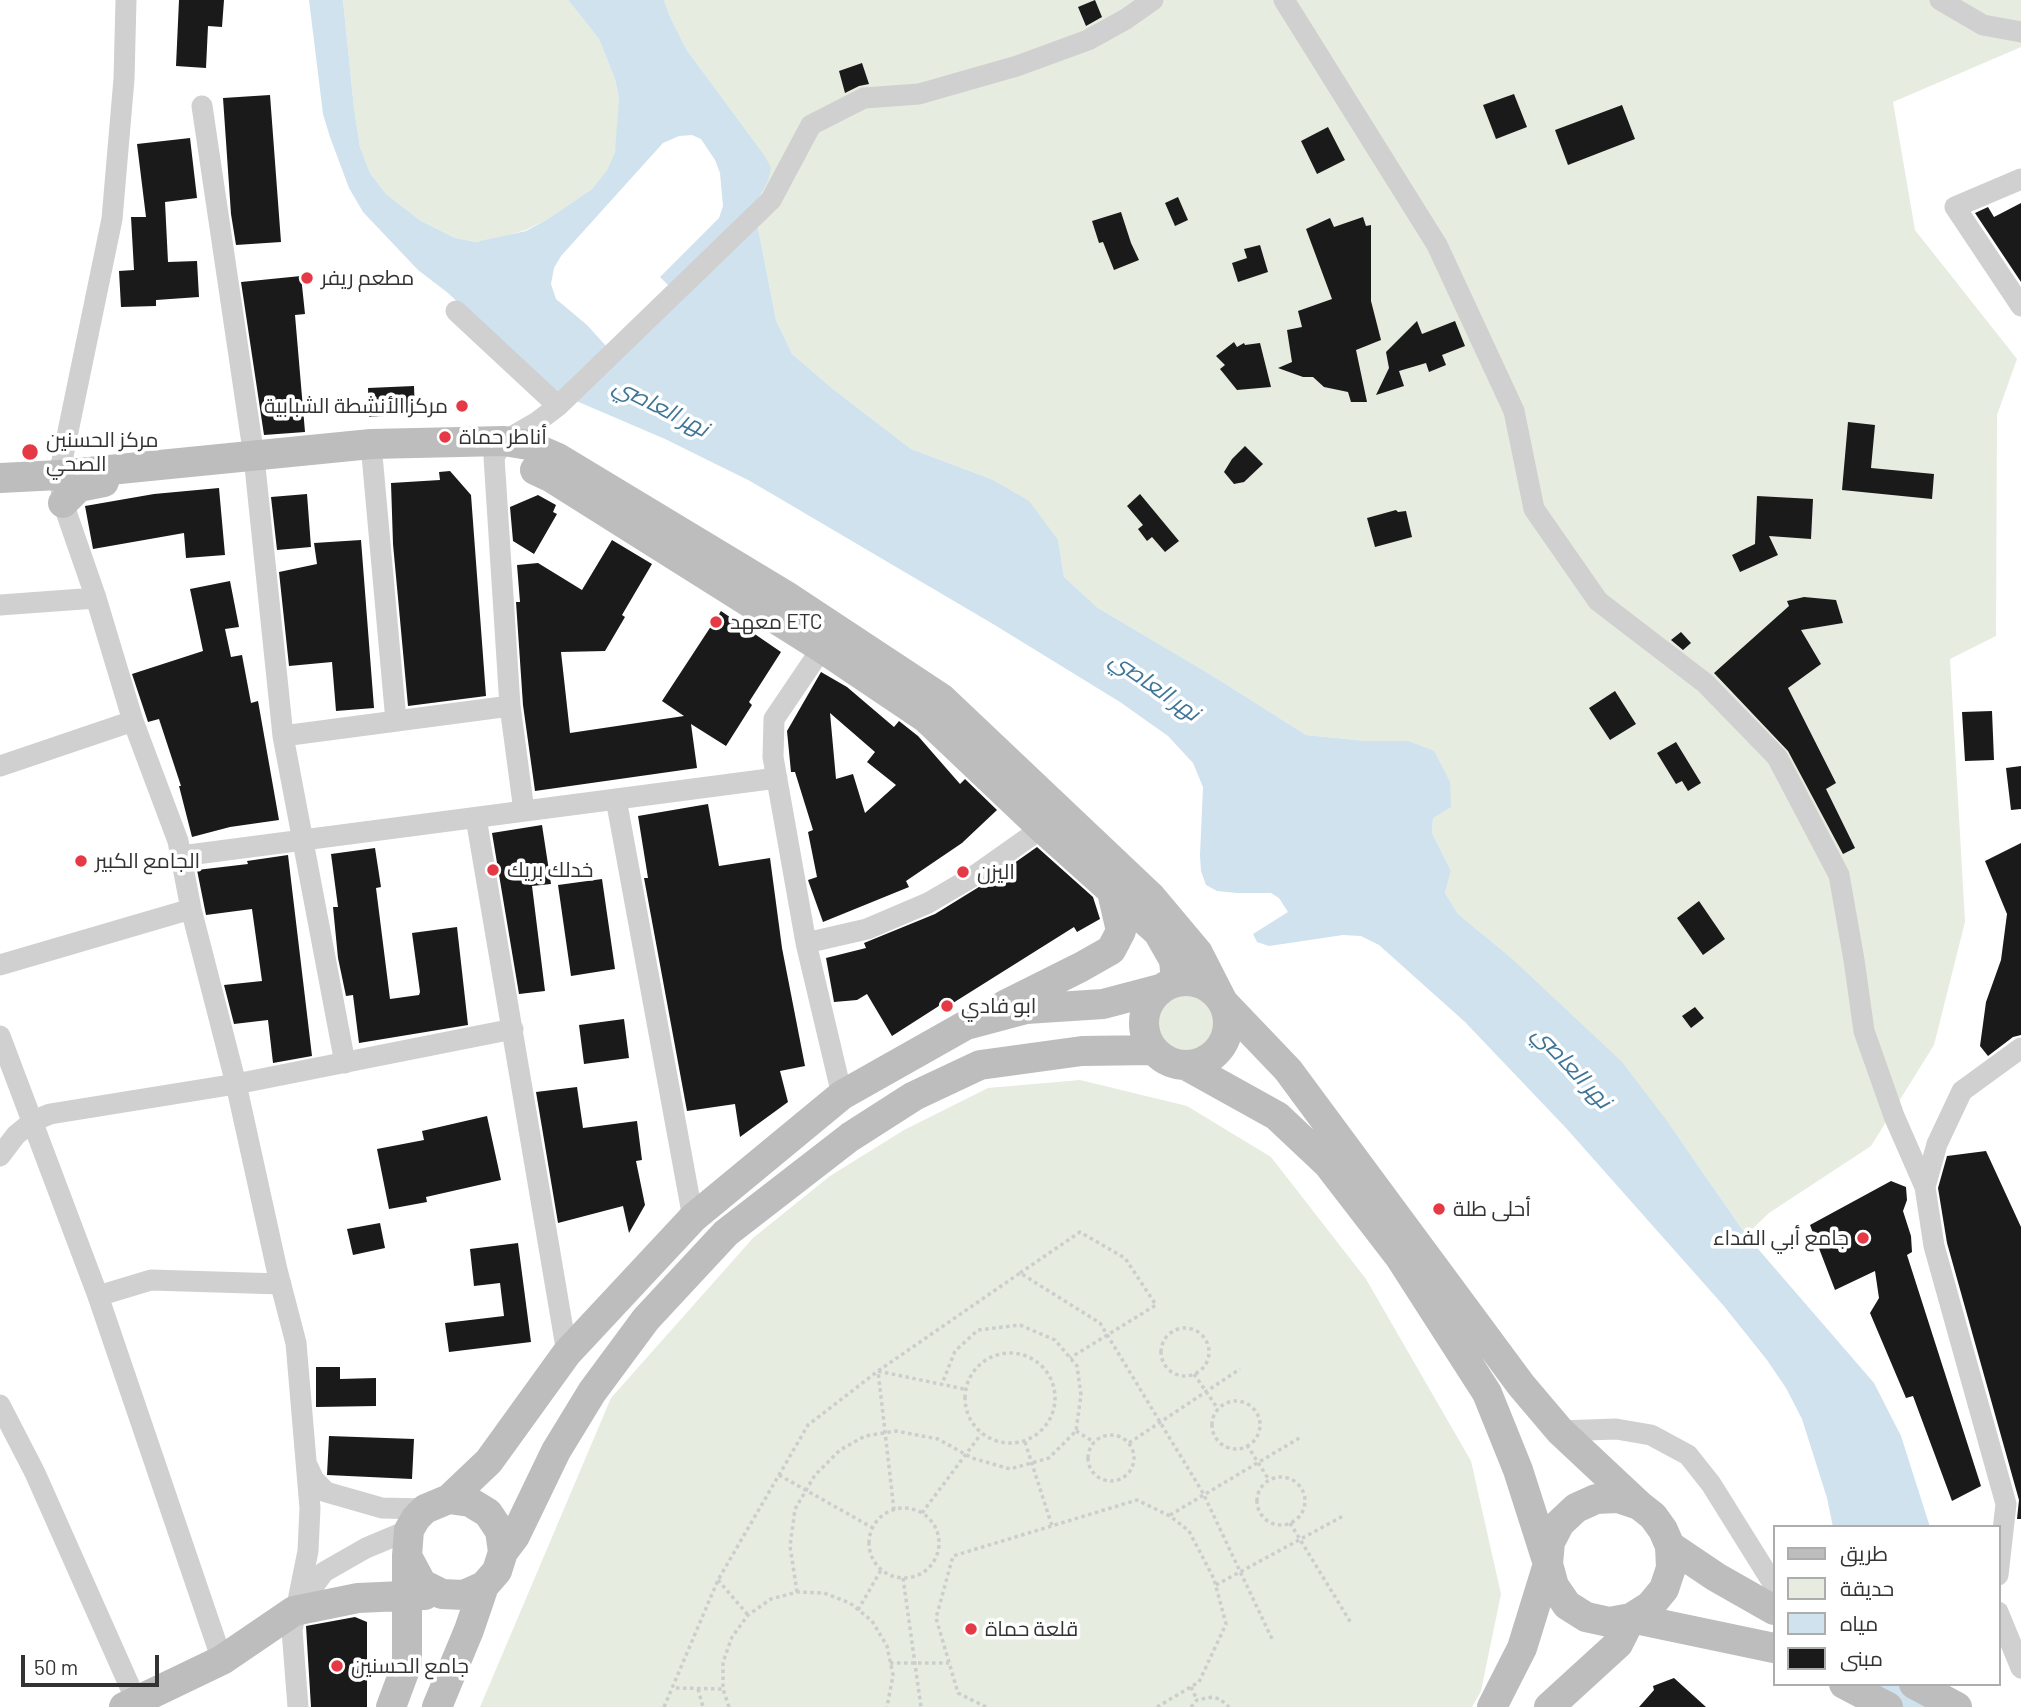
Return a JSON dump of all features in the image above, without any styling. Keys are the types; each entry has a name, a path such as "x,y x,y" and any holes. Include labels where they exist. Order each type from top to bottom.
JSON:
{"main road":[{"path":"0,478 61,489 254,463 372,451 499,449 528,445 558,458 785,595 941,698 1151,897 1198,953 1228,1015 1229,1030 1224,1044 1214,1056 1202,1063 1187,1066 1163,1059 1153,1050 1143,1025 1145,1011 1151,999 1168,985 1174,960 1158,932 1042,828 926,718 822,648 552,478 499,449"},
{"path":"391,1707 407,1664 407,1596 422,1523 489,1461 567,1353 693,1218 842,1095 966,1025 1111,950 1121,931 1112,892"},
{"path":"966,1025 1027,1009 1103,1004 1187,980 1214,990 1288,1070 1521,1385 1560,1431 1653,1516 1663,1530 1670,1546 1671,1568 1664,1589 1650,1606 1631,1618 1609,1622 1586,1617 1567,1605 1554,1586 1518,1470 1487,1393 1398,1256 1328,1164 1277,1116 1187,1066"},
{"path":"437,1707 484,1586 497,1571 503,1552 515,1536 551,1461 592,1392 646,1319 726,1233 850,1137 914,1096 980,1065 1082,1051 1153,1050"},
{"path":"1492,1707 1522,1648 1548,1564 1550,1542 1560,1523 1576,1508 1596,1499 1618,1498 1639,1505"},
{"path":"422,1523 470,1502 488,1513 500,1531 503,1552"},
{"path":"422,1523 418,1580 442,1594"},
{"path":"1670,1546 1716,1577 1772,1609"},
{"path":"133,1705 222,1660 294,1611 358,1598 464,1595 484,1586"},
{"path":"358,1598 390,1619 397,1631 407,1664"},
{"path":"1631,1618 1772,1648"},
{"path":"1549,1707 1618,1644 1631,1618"},
{"path":"1848,1686 1888,1707"},
{"path":"1918,1686 1957,1707"}],"street":[{"path":"127,0 113,219 61,489 134,722 178,841 191,909 236,1084 296,1343 310,1508 308,1551 292,1630 298,1707"},
{"path":"524,811 510,706 499,449 558,406 771,200 811,125 864,98 919,94 1017,66 1076,45 1126,19 1153,0"},
{"path":"1284,0 1437,245 1514,411 1534,509 1598,601 1705,683 1777,757 1839,875 1864,1031 1894,1116 1925,1187 1934,1246 2006,1504 2000,1557"},
{"path":"1940,0 1983,25 2021,32"},
{"path":"202,106 254,463 283,736 345,1063"},
{"path":"2021,179 1955,207 2021,306"},
{"path":"456,311 558,406"},
{"path":"372,451 396,721"},
{"path":"0,605 96,598"},
{"path":"822,648 774,719 773,757 806,943 842,1095"},
{"path":"283,736 510,706"},
{"path":"0,766 134,722"},
{"path":"181,856 777,778"},
{"path":"616,799 693,1218"},
{"path":"477,818 567,1353"},
{"path":"806,943 867,929 928,903 974,876 1042,828"},
{"path":"0,965 191,909"},
{"path":"0,1156 16,1135 33,1121 50,1114 236,1084 513,1029"},
{"path":"0,1036 98,1296 222,1660"},
{"path":"1925,1187 1937,1144 1962,1091 2021,1048"},
{"path":"98,1296 151,1280 281,1284"},
{"path":"0,1405 36,1473 133,1705"},
{"path":"1560,1431 1616,1429 1651,1435 1688,1455 1711,1483 1772,1582"},
{"path":"305,1460 314,1480 326,1492 422,1523"},
{"path":"294,1611 324,1572 366,1548 422,1523"},
{"path":"2000,1617 2021,1668"}],"path":[{"path":"664,1707 718,1580 808,1425 878,1371 1080,1231 1125,1258 1156,1305 1070,1358"},
{"path":"1020,1273 1100,1323 1204,1495 1273,1641"},
{"path":"797,1592 790,1546 795,1509 815,1475 840,1450 865,1436 896,1431 938,1439 966,1455 1010,1469 1049,1458 1076,1431 1081,1395 1077,1366 1055,1340 1020,1325 978,1330 955,1351 942,1384"},
{"path":"1188,1328 1201,1334 1209,1348 1206,1364 1194,1374 1186,1376 1171,1371 1162,1357 1163,1342 1180,1329 1188,1328"},
{"path":"1002,1353 1016,1353 1030,1357 1042,1366 1051,1378 1055,1409 1049,1423 1039,1434 1025,1442 995,1442 981,1434 971,1422 964,1389 976,1367 988,1358 1002,1353"},
{"path":"1129,1443 1240,1370"},
{"path":"878,1371 964,1389"},
{"path":"878,1371 894,1510"},
{"path":"1194,1374 1218,1409"},
{"path":"1231,1401 1252,1407 1257,1413 1259,1429 1256,1437 1247,1445 1236,1449 1228,1447 1216,1438 1212,1423 1218,1409 1231,1401"},
{"path":"1076,1431 1094,1442"},
{"path":"922,1513 981,1434"},
{"path":"1108,1435 1123,1438 1129,1443 1134,1457 1130,1471 1111,1482 1097,1476 1092,1471 1088,1456 1094,1442 1108,1435"},
{"path":"1170,1516 1301,1437"},
{"path":"1025,1442 1052,1526"},
{"path":"1247,1445 1269,1480"},
{"path":"779,1475 873,1528"},
{"path":"1284,1477 1297,1483 1302,1490 1305,1505 1302,1513 1290,1523 1274,1524 1261,1514 1258,1499 1269,1480 1284,1477"},
{"path":"986,1707 958,1693 936,1618 953,1556 1137,1500 1170,1516 1189,1531 1216,1585 1226,1624 1199,1682 1157,1707"},
{"path":"911,1509 922,1513 937,1530 938,1553 933,1564 914,1577 891,1576 881,1570 870,1550 873,1528 880,1519 894,1510 911,1509"},
{"path":"1216,1585 1345,1515"},
{"path":"1290,1523 1351,1623"},
{"path":"858,1610 881,1570"},
{"path":"903,1578 921,1707"},
{"path":"718,1580 748,1615"},
{"path":"729,1707 723,1689 723,1662 732,1637 748,1615 771,1600 797,1592 824,1593 850,1603 872,1621 887,1646 893,1675 887,1707"},
{"path":"890,1663 949,1663"},
{"path":"1191,1687 1198,1700"},
{"path":"676,1688 723,1689"},
{"path":"698,1688 703,1707"},
{"path":"1191,1707 1198,1700 1212,1697 1220,1699 1228,1707"}],"green space":[{"path":"343,0 568,0 599,39 615,79 619,99 619,125 615,152 607,170 592,189 548,219 526,230 498,238 476,242 455,238 421,221 386,194 370,173 360,147"},
{"path":"664,0 2021,0 2021,47 1893,102 1915,230 2017,359 1997,415 1996,636 1950,659 1965,922 1934,1045 1871,1146 1769,1213 1746,1235 1670,1125 1509,956 1458,914 1445,893 1451,871 1432,833 1433,818 1408,741 1366,741 1306,735 1098,608 1064,577 1058,540 991,479 911,449 792,354 776,320 756,218 756,203 765,156 686,49"},
{"path":"1180,995 1192,995 1202,999 1210,1007 1214,1023 1210,1039 1202,1047 1192,1051 1180,1051 1170,1047 1162,1039 1158,1029 1158,1017 1162,1007 1170,999"},
{"path":"1080,1080 1187,1106 1271,1157 1366,1279 1471,1461 1501,1594 1481,1691 1472,1707 480,1707 611,1398 753,1238 830,1176 904,1130 988,1088"}],"water":[{"name":"نهر العاصي","path":"309,0 343,0 360,147 370,173 386,194 421,221 455,238 476,242 526,231 592,189 607,170 615,152 619,99 615,79 599,39 568,0 664,0 686,49 771,168 768,181 756,203 756,218 776,320 792,354 911,449 991,479 1029,501 1058,540 1064,577 1098,608 1306,735 1366,741 1408,741 1434,751 1450,782 1451,807 1433,818 1432,833 1451,871 1445,893 1458,914 1509,956 1622,1062 1670,1125 1746,1235 1874,1383 1901,1436 1929,1525 1833,1525 1827,1498 1802,1419 1767,1360 1723,1305 1566,1128 1465,1022 1379,945 1361,936 1343,935 1269,946 1257,942 1253,934 1288,912 1279,898 1271,893 1217,891 1206,885 1201,871 1200,855 1203,787 1193,763 1168,736 1120,702 993,624 750,481 665,439 560,394 448,293 418,270 363,212 349,188 323,114","holes":["692,135 701,139 720,173 723,206 719,218 660,277 678,295 617,358 587,325 556,299 551,284 554,268 561,256 663,143 679,136"]},
{"path":"1855,1686 1941,1686 1938,1707 1855,1707"}],"building":[{"path":"179,0 224,0 222,27 208,26 206,68 176,66"},
{"path":"1095,0 1102,17 1086,26 1078,7"},
{"path":"862,63 869,84 845,93 839,71"},
{"path":"1514,94 1527,127 1496,139 1483,105"},
{"path":"270,95 281,242 236,245 231,214 223,98"},
{"path":"1622,105 1635,139 1568,165 1555,130"},
{"path":"1328,127 1345,160 1317,174 1301,141"},
{"path":"190,138 197,198 165,202 168,262 197,261 199,297 156,300 156,306 121,307 119,271 134,270 131,217 146,217 137,144"},
{"path":"1178,197 1188,220 1175,226 1165,203"},
{"path":"2021,203 2021,282 1975,213 1988,207 1994,217"},
{"path":"1121,212 1139,260 1114,270 1103,242 1099,243 1092,221"},
{"path":"1363,217 1366,226 1371,225 1371,301 1381,340 1356,350 1367,402 1351,402 1348,392 1324,387 1313,377 1303,377 1278,368 1292,362 1287,330 1302,327 1298,311 1332,299 1306,229 1330,218 1334,227"},
{"path":"1260,245 1268,272 1238,282 1232,263 1247,258 1244,249"},
{"path":"301,276 305,314 295,315 305,432 264,435 241,282"},
{"path":"1417,321 1422,334 1455,321 1465,346 1442,355 1446,365 1429,372 1426,363 1399,371 1404,386 1376,395 1389,368 1386,352"},
{"path":"1234,342 1237,347 1244,343 1260,343 1271,387 1237,390 1220,369 1225,365 1216,356"},
{"path":"414,386 415,414 369,417 368,388"},
{"path":"1848,422 1875,425 1871,468 1934,474 1932,499 1842,490"},
{"path":"1245,446 1263,464 1244,482 1234,484 1224,472"},
{"path":"450,471 471,495 486,696 408,706 393,544 391,483 440,480 439,472"},
{"path":"219,488 225,555 186,558 184,533 93,549 85,506 154,494"},
{"path":"307,494 311,547 277,550 271,497"},
{"path":"1140,494 1179,541 1165,552 1152,537 1147,541 1138,529 1143,525 1127,506"},
{"path":"538,495 556,505 553,512 557,514 534,554 513,541 510,507"},
{"path":"1757,496 1813,499 1811,539 1769,536 1778,555 1740,572 1732,555 1755,544"},
{"path":"1396,510 1406,511 1412,537 1375,547 1367,518"},
{"path":"361,540 374,708 336,711 332,662 289,666 279,572 317,564 314,543"},
{"path":"612,540 652,564 622,615 625,617 605,651 561,652 570,733 684,716 662,701 721,611 781,652 749,702 752,705 726,746 691,724 697,768 535,791 523,705 516,602 520,602 517,565 538,563 582,590"},
{"path":"230,581 239,627 225,629 231,657 242,655 251,703 258,701 279,820 230,827 192,837 181,786 159,719 148,722 132,674 203,651 190,589"},
{"path":"1804,597 1836,600 1843,623 1801,630 1821,664 1788,688 1836,783 1826,789 1855,848 1843,854 1788,751 1714,673 1789,606 1787,601"},
{"path":"1681,632 1691,643 1683,650 1671,640"},
{"path":"821,672 847,687 894,727 899,721 918,736 960,784 965,779 997,810 962,843 906,881 909,887 823,922 808,880 817,877 808,832 813,830 795,772 791,772 787,731","holes":["830,713 875,752 867,762 896,785 865,813 853,774 836,779"]},
{"path":"1615,691 1636,724 1610,740 1589,708"},
{"path":"1992,711 1994,760 1965,761 1962,712"},
{"path":"1676,742 1701,783 1688,791 1682,781 1676,784 1657,753"},
{"path":"2021,766 2021,809 2011,810 2006,768"},
{"path":"708,804 719,866 770,858 782,948 805,1066 780,1071 788,1102 740,1137 735,1104 687,1111 644,878 648,878 638,816"},
{"path":"542,825 551,884 532,886 545,991 519,994 492,833"},
{"path":"2021,843 2021,1035 2013,1037 1988,1056 1980,1046 1986,1002 2001,960 2007,914 1985,861"},
{"path":"1037,847 1093,897 1100,919 1077,932 1074,927 945,1008 942,1004 892,1036 867,994 857,1000 834,1002 826,958 866,948 864,943 935,914 1000,874 1002,877 1010,866"},
{"path":"375,848 381,887 376,888 390,999 419,995 420,992 412,933 457,927 468,1025 359,1043 353,995 346,996 338,958 333,907 338,907 331,854"},
{"path":"288,855 312,1056 273,1063 268,1020 234,1024 224,985 262,981 252,909 206,915 197,870 248,864 247,861"},
{"path":"602,879 615,969 571,976 558,885"},
{"path":"1699,901 1725,939 1703,955 1677,918"},
{"path":"1695,1007 1704,1018 1691,1028 1682,1016"},
{"path":"624,1019 629,1058 584,1064 579,1025"},
{"path":"577,1087 583,1128 637,1121 642,1160 636,1161 645,1205 629,1233 623,1206 558,1223 536,1092"},
{"path":"487,1116 501,1180 426,1197 427,1202 389,1209 377,1149 424,1140 422,1131"},
{"path":"1986,1151 2021,1227 2021,1519 2017,1519 2019,1500 1947,1243 1938,1188 1947,1156"},
{"path":"1891,1181 1906,1187 1907,1200 1903,1211 1911,1236 1912,1252 1907,1255 1981,1486 1952,1501 1913,1396 1906,1398 1870,1313 1879,1298 1875,1271 1835,1290 1810,1225"},
{"path":"380,1223 385,1248 353,1255 347,1229"},
{"path":"518,1243 531,1342 449,1352 445,1323 504,1316 500,1283 474,1286 470,1249"},
{"path":"316,1367 340,1367 340,1379 376,1378 376,1406 316,1407"},
{"path":"329,1436 414,1439 412,1479 327,1475"},
{"name":"جامع الحسنين","path":"355,1617 367,1622 367,1707 311,1707 306,1626"},
{"path":"1674,1678 1706,1707 1639,1707 1654,1690 1653,1686"}],"place":[{"name":"مطعم ريفر","path":"307,278"},
{"name":"مركز الأنشطة الشبابية","path":"462,406"},
{"name":"أناطر حماة","path":"445,437"},
{"name":"مركز الحسنين الصحي","path":"30,452"},
{"name":"معهد ETC","path":"716,622"},
{"name":"الجامع الكبير","path":"81,861"},
{"name":"خدلك بريك","path":"493,870"},
{"name":"اليزن","path":"963,872"},
{"name":"ابو فادي","path":"947,1006"},
{"name":"أحلى طلة","path":"1439,1209"},
{"name":"جامع أبي الفداء","path":"1863,1238"},
{"name":"قلعة حماة","path":"971,1629"},
{"name":"جامع الحسنين","path":"337,1666"}]}
